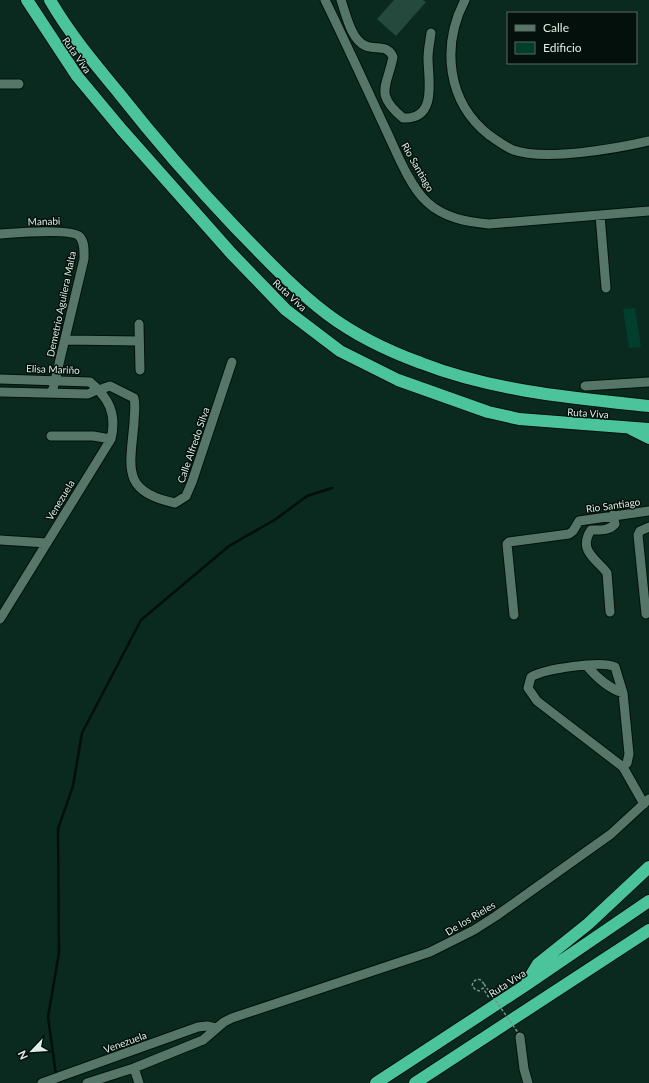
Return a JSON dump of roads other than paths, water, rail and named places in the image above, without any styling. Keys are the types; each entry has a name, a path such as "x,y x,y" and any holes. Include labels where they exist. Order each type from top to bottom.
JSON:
{"highway":[{"name":"Ruta Viva","path":"27,0 77,76 122,130 216,236 286,310 340,351 398,380 488,412 519,419 649,429"},
{"name":"Ruta Viva","path":"50,0 94,64 194,184 256,248 309,299 327,314 374,343 421,364 472,381 517,390 649,406"},
{"path":"629,428 649,438"},
{"path":"526,985 538,964 588,924 649,867"},
{"name":"Ruta Viva","path":"376,1083 526,985 649,901"},
{"path":"415,1083 648,932"}],"street":[{"name":"Rio Santiago","path":"326,0 401,161 420,195 427,203 441,212 466,222 489,224 649,211"},
{"path":"341,0 351,27 358,39 365,46 384,48 392,53 386,83 385,97 392,109 403,118 413,117 418,114 426,107 428,102 430,93 428,57 431,33"},
{"path":"465,0 455,22 451,41 450,61 453,80 460,98 469,113 481,128 513,150 530,153 557,154 611,148 649,141"},
{"path":"0,84 19,84"},
{"path":"600,215 606,288"},
{"name":"Manabi","path":"0,234 69,232 80,237 83,242"},
{"name":"Demetrio Aguilera Malta","path":"52,393 66,340 84,259 83,242"},
{"path":"139,324 140,370"},
{"path":"66,340 140,341"},
{"name":"Calle Alfredo Silva","path":"100,391 110,386 134,398 130,463 132,479 142,492 161,500 175,503 186,496 192,482 232,362"},
{"name":"Elisa Mariño","path":"0,378 90,382 100,391"},
{"path":"585,386 649,382"},
{"path":"0,392 88,394 100,391"},
{"name":"Venezuela","path":"0,619 110,439 114,427 113,417 100,391"},
{"path":"51,436 93,436 110,439"},
{"name":"Rio Santiago","path":"514,615 507,544 509,542 569,534 573,531 579,521 649,511"},
{"path":"610,612 607,573 589,555 588,541 591,530 609,529 615,524 613,515"},
{"path":"646,614 638,535 640,531 649,527"},
{"path":"0,540 47,543"},
{"path":"623,767 627,763 629,754 623,693 615,667 605,664 553,668 539,672 531,677 528,688 537,701 623,767 646,802"},
{"path":"587,666 597,678 610,688 623,693"},
{"name":"De los Rieles","path":"87,1083 134,1068 204,1040 216,1028 232,1018 274,1002 430,952 463,936 496,916 611,834 646,802"},
{"name":"Venezuela","path":"42,1083 198,1027 207,1026 216,1028"},
{"path":"520,1035 524,1069 528,1083"},
{"path":"134,1068 139,1083"}],"waterway":[{"path":"56,1075 48,1017 59,953 58,829 73,786 82,733 141,620 229,546 276,519 307,496 332,488"}]}
